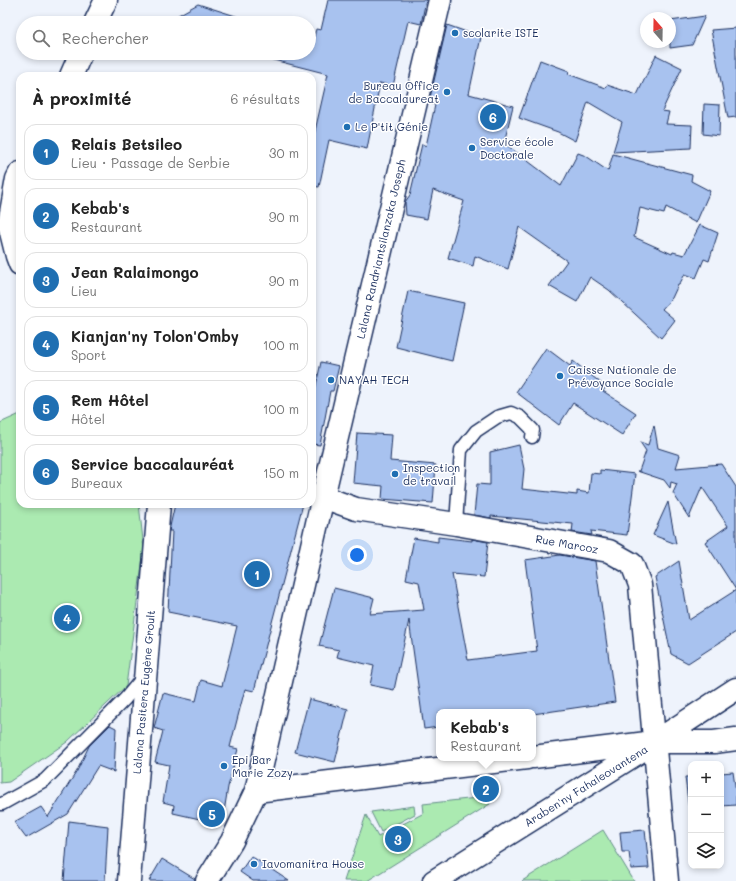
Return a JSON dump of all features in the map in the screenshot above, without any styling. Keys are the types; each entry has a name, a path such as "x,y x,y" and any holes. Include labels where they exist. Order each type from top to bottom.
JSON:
{"street":[{"path":"98,16 106,0"},
{"name":"Làlana Randriantsilanzaka Joseph","path":"317,496 440,0"},
{"path":"73,72 78,60"},
{"path":"16,185 9,224 16,252"},
{"name":"Rue Marcoz","path":"317,496 356,510 456,524 609,551 632,564 640,585 667,881"},
{"name":"Làlana Pasitera Eugène Groult","path":"129,881 159,508"},
{"name":"Làlana Randriantsilanzaka Joseph","path":"207,881 232,841 256,791 315,508"},
{"name":"Araben'ny Fahaleovantena","path":"434,881 655,742 736,689"},
{"path":"536,757 655,742 714,742 736,740"},
{"path":"256,791 502,761"}],"lane":[{"path":"456,524 461,450 476,431 497,417 511,413 520,417 533,430 532,437"},
{"path":"0,804 45,780 124,699 145,674"}],"green space":[{"path":"16,416 16,508 139,508 144,549 126,686 67,742 9,782 0,783 0,423"},
{"path":"486,797 490,804 367,881 344,881 366,815 378,837 424,813 423,804"},
{"path":"414,806 415,814 381,832 371,812"},
{"path":"603,830 634,881 522,881"}],"building":[{"path":"328,0 426,0 421,24 408,21 393,86 380,83 367,149 329,140 319,187 316,187 316,126 328,74 273,60 316,60 316,29 321,30"},
{"path":"198,4 236,16 177,16"},
{"path":"705,16 692,45 676,47 676,20"},
{"path":"447,25 481,37 469,94 513,106 504,143 561,186 578,153 586,156 608,171 613,154 692,175 691,181 710,191 696,223 666,207 664,214 640,208 634,237 672,254 673,252 684,255 700,225 718,233 709,261 704,259 696,278 685,274 672,298 662,309 675,320 661,338 609,290 590,277 577,302 549,286 567,261 519,227 508,269 475,256 473,266 448,258 464,201 433,190 427,219 406,215 405,202 410,195 422,144 426,146 435,105 429,102"},
{"path":"736,28 736,117 728,118 711,30"},
{"path":"656,55 682,68 662,111 669,112 666,124 692,125 691,148 613,152 622,122 588,102 575,141 558,132 519,118 540,60 569,71 568,74 606,88 607,85 637,95"},
{"path":"704,104 720,105 719,136 703,134"},
{"path":"408,291 464,303 452,361 396,347"},
{"name":"Caisse Nationale de Prévoyance Sociale","path":"546,348 570,366 573,361 606,387 603,391 636,413 622,435 573,403 559,425 516,392"},
{"path":"321,362 339,366 333,391 330,391 320,445 316,444 316,385"},
{"path":"654,425 658,448 680,455 676,468 721,464 736,487 736,590 705,542 728,526 702,487 689,518 673,493 677,484 671,482 670,488 664,480 637,471 639,471 646,451 640,442 648,445"},
{"name":"Inspection de travail","path":"357,433 392,435 390,461 436,465 433,503 382,499 383,486 353,483"},
{"path":"519,445 524,469 522,489 577,495 577,491 589,493 591,473 600,474 600,470 635,474 627,535 591,531 592,535 572,532 573,524 491,516 491,518 474,515 477,484 490,485 490,452"},
{"path":"668,502 676,544 653,535"},
{"path":"174,508 302,508 254,691 245,689 230,747 238,749 228,787 222,824 173,813 174,805 163,802 169,765 155,762 163,731 154,728 163,693 196,701 201,680 222,686 237,626 168,612 172,531 169,531"},
{"path":"438,537 472,541 472,539 488,542 484,577 452,574 468,660 537,651 525,560 560,555 595,561 615,702 536,714 536,709 436,709 436,727 424,729 409,620 394,690 370,685 374,666 337,657 339,650 319,646 334,588 374,598 370,614 424,610 419,582 406,579 414,538 438,542"},
{"path":"679,561 689,620 736,590 736,632 688,663 671,654 655,577"},
{"path":"309,699 348,709 335,762 295,752"},
{"path":"110,725 116,728 114,772 98,766 68,814 26,838 14,822 41,807 48,817 77,771 89,746"},
{"path":"733,772 736,805 724,806 724,773"},
{"path":"685,777 688,777 688,802"},
{"path":"69,821 108,826 105,881 64,881"},
{"path":"645,830 649,868 631,869 629,852 622,852 620,832"},
{"name":"Iavomanitra House","path":"251,856 289,881 253,881 240,872"},
{"path":"162,859 195,879 195,881 149,881"}],"place":[{"name":"scolarite ISTE","path":"455,33"},
{"name":"Bureau Office de Baccalaureat","path":"447,92"},
{"name":"Service baccalauréat","path":"493,117"},
{"name":"Le P'tit Génie","path":"347,127"},
{"name":"Service école Doctorale","path":"472,148"},
{"name":"Caisse Nationale de Prévoyance Sociale","path":"560,376"},
{"name":"NAYAH TECH","path":"331,380"},
{"name":"Inspection de travail","path":"395,474"},
{"name":"Relais Betsileo","path":"257,574"},
{"name":"Kianjan'ny Tolon'Omby","path":"67,618"},
{"name":"Epi Bar Marie Zozy","path":"224,766"},
{"name":"Kebab's","path":"486,789"},
{"name":"Rem Hôtel","path":"212,814"},
{"name":"Jean Ralaimongo","path":"398,839"},
{"name":"Iavomanitra House","path":"254,864"}]}
